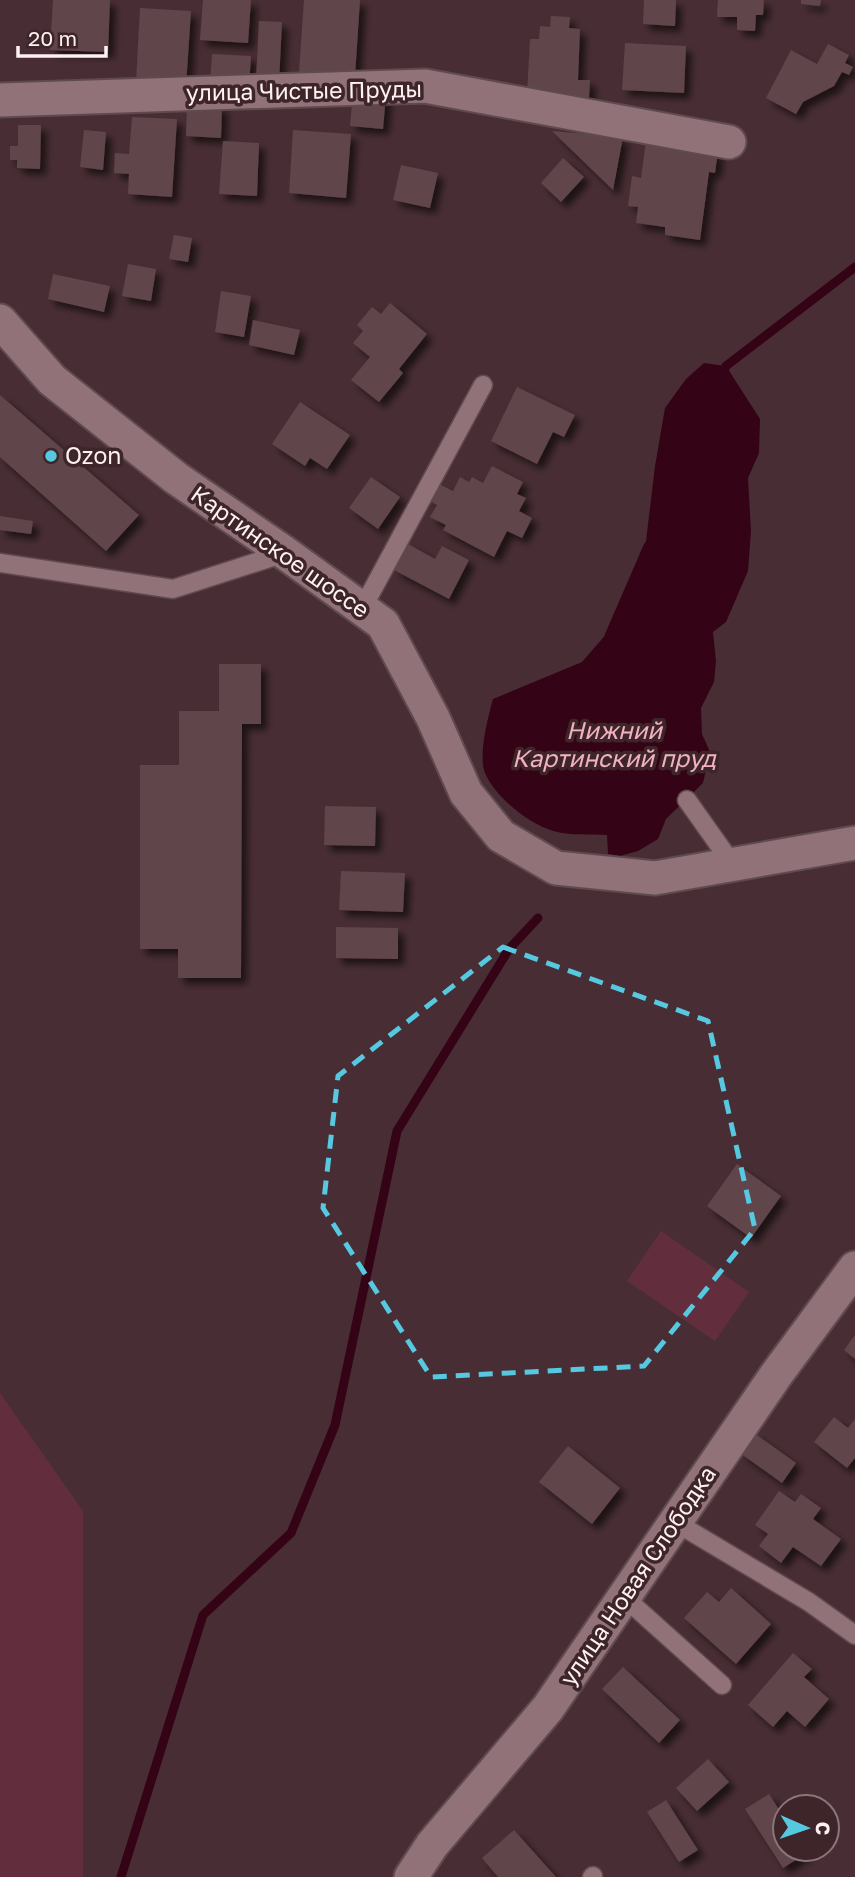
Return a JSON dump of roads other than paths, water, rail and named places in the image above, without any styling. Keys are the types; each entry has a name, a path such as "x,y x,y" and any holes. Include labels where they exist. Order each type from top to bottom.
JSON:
{"street":[{"name":"улица Чистые Пруды","path":"0,100 425,86 729,142"},
{"name":"Картинское шоссе","path":"0,321 52,380 176,478 383,624 433,718 466,793 501,836 555,868 655,878 855,843"},
{"name":"улица Новая Слободка","path":"411,1877 432,1861 548,1708 776,1375 855,1268"}],"lane":[{"path":"362,609 483,385"},
{"path":"0,563 173,589 285,553"},
{"path":"687,800 733,864"},
{"path":"675,1522 808,1602 855,1634"},
{"path":"624,1597 722,1685"}],"water":[{"name":"Нижний Картинский пруд","path":"704,363 726,366 760,419 759,453 748,478 751,531 748,571 726,622 713,632 716,661 714,682 701,708 702,734 710,752 703,783 666,819 658,839 638,851 620,856 608,854 607,835 553,831 514,808 496,791 483,766 486,726 493,699 582,662 621,617 644,558 665,408 686,379"}],"waterway":[{"path":"722,376 726,366 855,267"},
{"path":"609,636 648,546"},
{"path":"121,1877 203,1615 291,1533 335,1425 397,1131 509,949 538,918"}],"place":[{"name":"Ozon","path":"51,456"}]}
